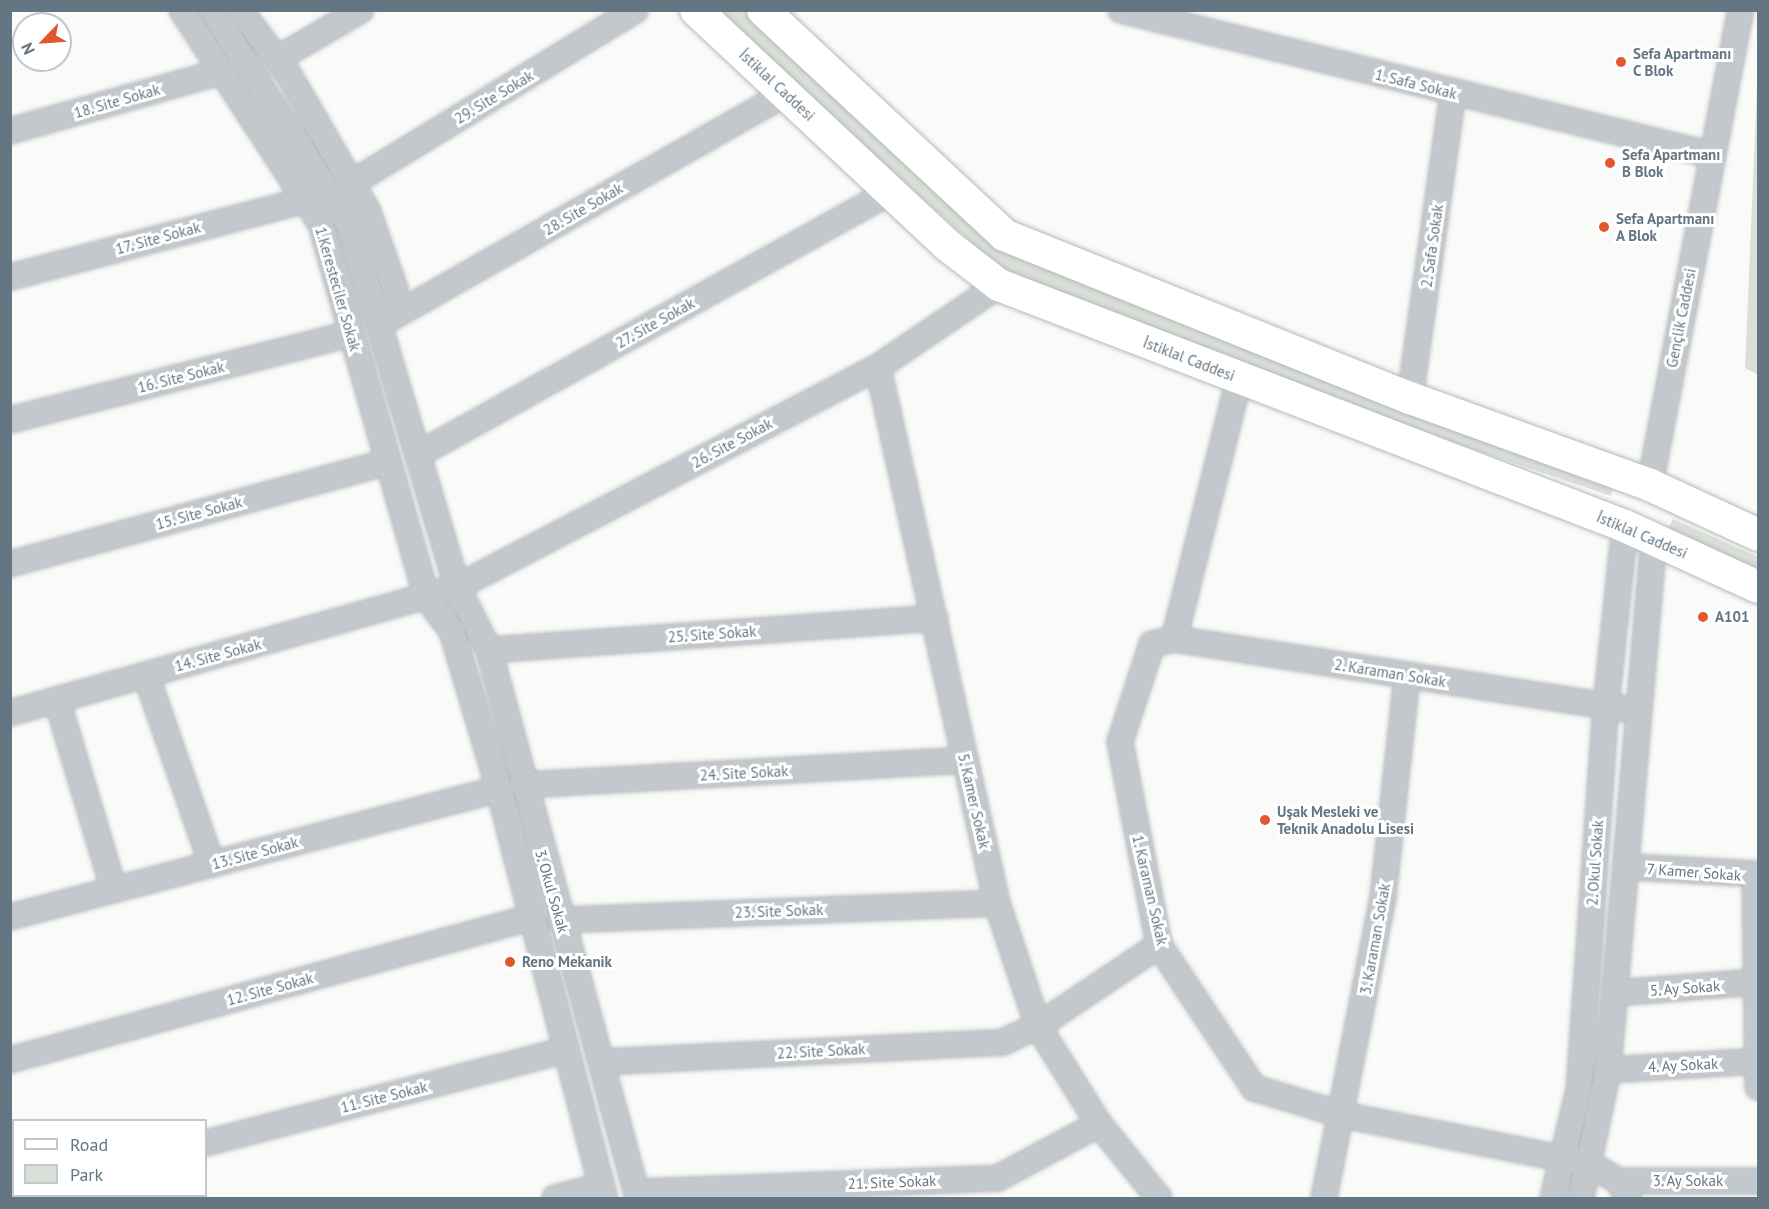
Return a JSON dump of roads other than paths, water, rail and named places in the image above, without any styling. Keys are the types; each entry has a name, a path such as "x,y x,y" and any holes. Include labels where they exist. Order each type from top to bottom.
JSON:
{"main road":[{"name":"İstiklal Caddesi","path":"696,10 971,267 999,285 1625,526 1758,587"},
{"path":"763,10 1004,235 1410,398 1650,484 1758,535"},
{"path":"1625,526 1650,484"},
{"path":"1650,484 1654,538"}],"street":[{"name":"1.Keresteciler Sokak","path":"182,10 224,71 321,224 426,598"},
{"name":"1.Keresteciler Sokak","path":"212,10 349,224 386,321 419,454 457,587"},
{"path":"240,10 277,59 352,183 388,263 395,289 386,321"},
{"path":"277,59 362,10"},
{"name":"29. Site Sokak","path":"352,183 635,10"},
{"name":"1. Safa Sokak","path":"1121,10 1712,155"},
{"name":"Gençlik Caddesi","path":"1650,484 1741,10"},
{"name":"18. Site Sokak","path":"10,130 224,71"},
{"name":"28. Site Sokak","path":"386,321 786,93"},
{"name":"2. Safa Sokak","path":"1410,398 1453,93"},
{"name":"27. Site Sokak","path":"419,454 892,192"},
{"name":"17. Site Sokak","path":"10,277 306,200"},
{"name":"26. Site Sokak","path":"426,598 457,587 878,367 999,285"},
{"name":"16. Site Sokak","path":"10,420 351,334"},
{"name":"5. Kamer Sokak","path":"878,367 997,903 1038,1026 1099,1124 1159,1198"},
{"path":"1174,639 1239,379"},
{"name":"15. Site Sokak","path":"10,564 387,462"},
{"name":"2. Okul Sokak","path":"1553,1198 1579,1090 1606,706 1625,526"},
{"path":"1581,1198 1608,1070 1629,867 1639,710 1654,538"},
{"name":"3. Okul Sokak","path":"457,587 489,650 530,918 563,1051 603,1192"},
{"name":"3. Okul Sokak","path":"426,598 452,631 560,920 638,1195"},
{"name":"14. Site Sokak","path":"10,713 426,598"},
{"name":"25. Site Sokak","path":"489,650 935,618"},
{"name":"2. Karaman Sokak","path":"1174,639 1639,710"},
{"name":"1. Karaman Sokak","path":"1174,639 1152,644 1120,742 1159,945 1254,1088 1343,1115 1590,1164"},
{"path":"146,675 212,864"},
{"name":"3. Karaman Sokak","path":"1324,1198 1343,1115 1383,897 1407,676"},
{"path":"57,700 114,890"},
{"name":"24. Site Sokak","path":"511,787 965,760"},
{"name":"13. Site Sokak","path":"10,917 511,787"},
{"name":"7 Kamer Sokak","path":"1629,867 1757,878"},
{"path":"1757,878 1758,1087"},
{"name":"23. Site Sokak","path":"560,920 997,903"},
{"name":"12. Site Sokak","path":"10,1060 530,918"},
{"name":"22. Site Sokak","path":"601,1062 1003,1042 1038,1026 1159,945"},
{"name":"5. Ay Sokak","path":"1615,993 1756,982"},
{"name":"11. Site Sokak","path":"207,1143 563,1051"},
{"name":"4. Ay Sokak","path":"1608,1070 1758,1061"},
{"name":"21. Site Sokak","path":"638,1195 998,1178 1099,1124"},
{"path":"1590,1164 1623,1190"},
{"name":"3. Ay Sokak","path":"1623,1190 1758,1181"},
{"path":"555,1198 603,1192"}],"place":[{"name":"Sefa Apartmanı C Blok","path":"1621,62"},
{"name":"Sefa Apartmanı B Blok","path":"1610,163"},
{"name":"Sefa Apartmanı A Blok","path":"1604,227"},
{"name":"A101","path":"1703,617"},
{"name":"Uşak Mesleki ve Teknik Anadolu Lisesi","path":"1265,820"},
{"name":"Reno Mekanik","path":"510,962"}]}
